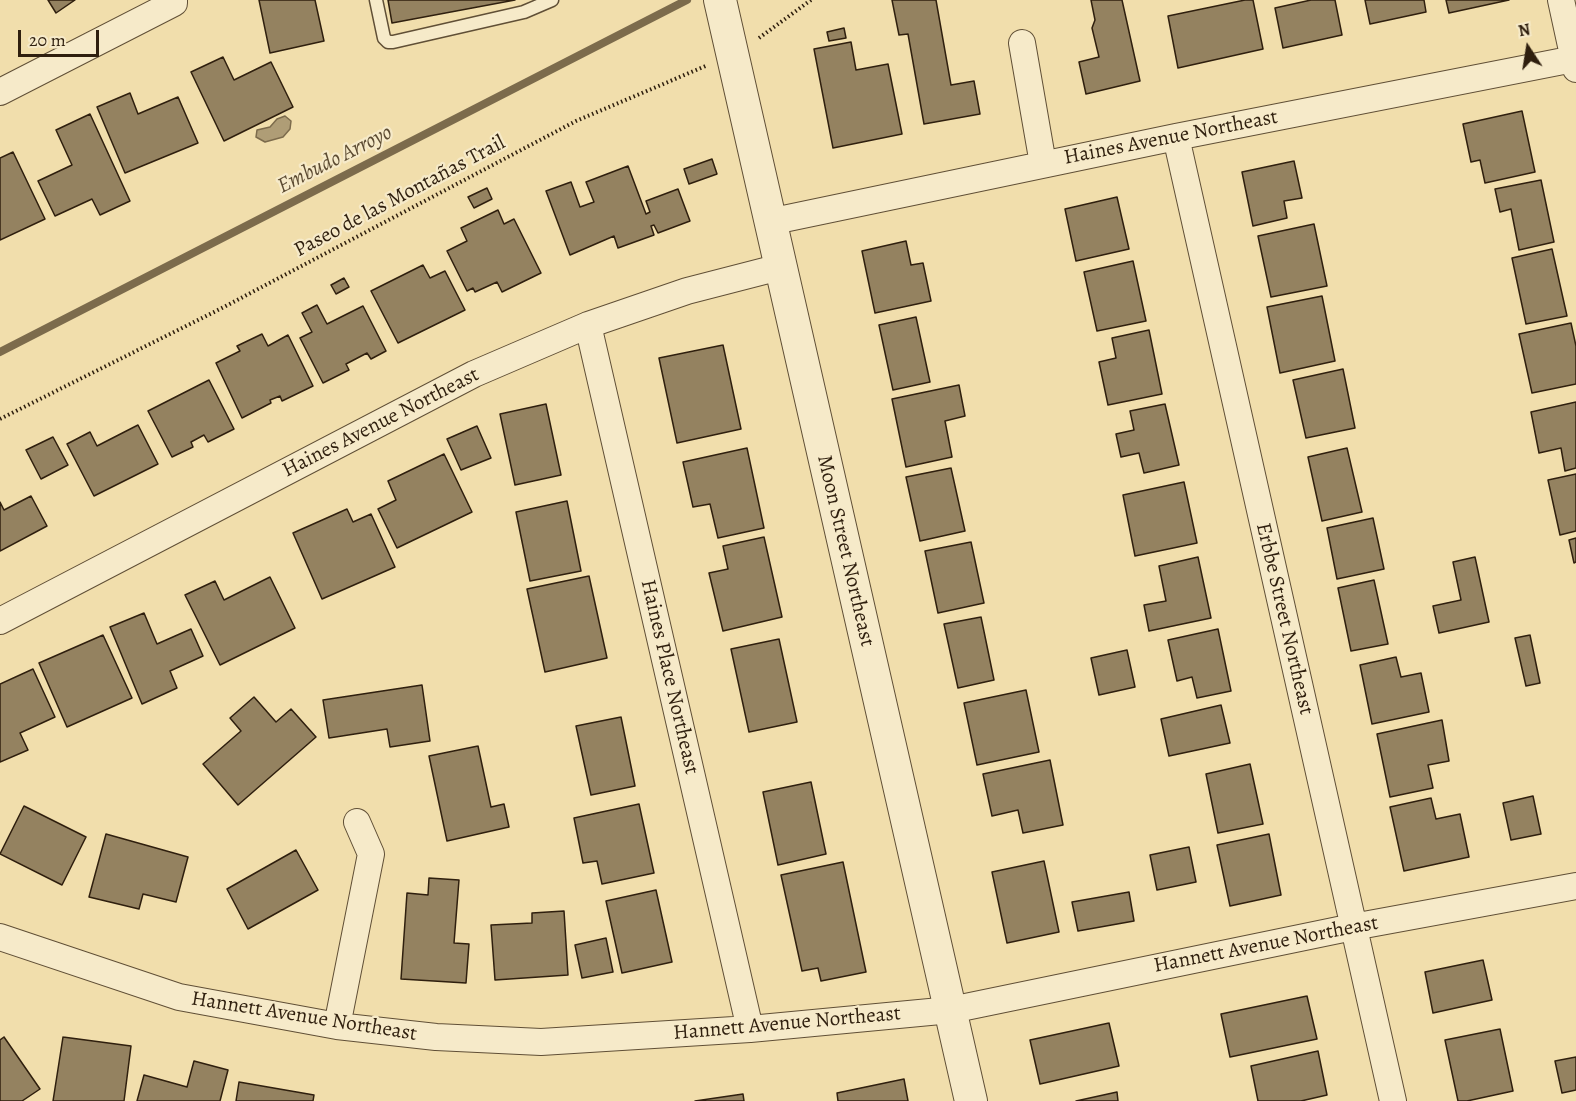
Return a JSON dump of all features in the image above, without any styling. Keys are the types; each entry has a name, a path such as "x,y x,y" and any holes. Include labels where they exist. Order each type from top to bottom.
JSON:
{"street":[{"path":"0,92 174,3 174,0"},
{"name":"Moon Street Northeast","path":"720,0 971,1101"},
{"path":"1561,0 1575,64"},
{"path":"1022,43 1043,164"},
{"name":"Haines Avenue Northeast","path":"769,222 1176,137 1575,64"},
{"name":"Erbbe Street Northeast","path":"1176,137 1393,1101"},
{"name":"Haines Avenue Northeast","path":"0,621 474,374 588,325 687,291 780,267"},
{"name":"Haines Place Northeast","path":"588,325 750,1029"},
{"path":"337,1026 371,854 357,822"},
{"name":"Hannett Avenue Northeast","path":"0,937 179,997 337,1026 436,1037 542,1042 750,1029 951,1010 1353,927 1576,886"}],"lane":[{"path":"376,0 384,38 388,42 524,12 552,0"}],"path":[{"name":"Paseo de las Montañas Trail","path":"0,419 224,307 576,121 730,44 761,37 811,0"}],"shaded area":[{"path":"285,116 291,121 290,129 283,137 265,142 256,137 257,130 270,127 277,119"}],"building":[{"path":"48,0 75,0 56,13"},
{"path":"259,0 315,0 324,41 270,53"},
{"path":"388,0 515,0 392,23"},
{"path":"892,0 936,0 951,85 974,81 980,114 924,124 908,34 899,35"},
{"path":"1091,0 1122,0 1140,81 1086,94 1079,62 1099,57 1092,28 1095,20"},
{"path":"1253,0 1263,49 1178,68 1168,16"},
{"path":"1311,0 1335,0 1342,35 1283,48 1275,8"},
{"path":"1365,0 1424,0 1426,12 1370,24"},
{"path":"1446,0 1509,0 1449,13"},
{"path":"844,28 846,38 829,41 827,32"},
{"path":"851,42 856,70 888,64 902,134 833,148 814,49"},
{"path":"223,57 234,80 271,62 293,107 224,141 191,72"},
{"path":"130,93 138,114 178,97 198,143 125,173 97,107"},
{"path":"1522,111 1535,172 1485,183 1480,160 1471,162 1463,124"},
{"path":"90,114 130,201 100,215 92,199 55,216 38,181 72,165 56,130"},
{"path":"13,152 45,219 0,240 0,158"},
{"path":"712,159 717,174 689,184 684,169"},
{"path":"1294,161 1302,198 1284,201 1287,218 1253,226 1242,172"},
{"path":"628,166 646,214 650,212 646,201 678,189 690,221 658,233 654,225 651,226 654,235 618,248 614,236 570,255 546,191 571,182 580,207 594,202 586,182"},
{"path":"1541,180 1554,242 1519,250 1511,209 1500,212 1495,189"},
{"path":"487,188 492,199 474,208 468,197"},
{"path":"1117,197 1129,249 1076,261 1065,209"},
{"path":"498,210 504,224 514,219 541,273 502,292 497,282 475,292 473,288 467,291 447,251 467,241 461,228"},
{"path":"1314,224 1327,286 1271,297 1258,236"},
{"path":"906,241 911,265 923,263 931,301 875,313 862,251"},
{"path":"1552,249 1567,316 1526,324 1512,258"},
{"path":"1133,261 1146,321 1097,331 1084,272"},
{"path":"423,265 430,278 445,271 465,310 398,343 371,291"},
{"path":"344,278 349,287 336,294 331,285"},
{"path":"1322,296 1335,361 1280,373 1267,307"},
{"path":"317,305 327,324 363,306 386,351 371,359 367,353 346,364 349,370 323,383 300,338 312,332 302,313"},
{"path":"916,317 930,382 893,390 879,325"},
{"path":"1571,323 1576,346 1576,384 1532,393 1519,334"},
{"path":"1149,330 1162,394 1108,405 1099,362 1116,358 1112,338"},
{"path":"262,334 268,346 288,335 313,386 282,401 280,396 270,400 271,403 242,418 216,363 240,351 237,346"},
{"path":"723,345 741,429 677,443 659,358"},
{"path":"1343,369 1355,428 1306,438 1293,380"},
{"path":"209,380 234,429 208,442 204,435 191,442 193,447 172,457 148,411"},
{"path":"959,385 965,416 945,421 952,457 906,467 892,399"},
{"path":"1576,402 1576,468 1565,471 1561,448 1539,453 1531,412"},
{"path":"546,404 561,475 515,485 500,414"},
{"path":"1165,404 1179,465 1144,473 1139,453 1121,457 1116,434 1134,430 1130,411"},
{"path":"138,425 158,464 94,496 67,444 90,432 97,446"},
{"path":"477,426 491,458 461,470 447,439"},
{"path":"53,437 68,465 41,479 26,450"},
{"path":"747,448 764,528 718,538 710,504 693,507 683,462"},
{"path":"1347,448 1362,512 1322,521 1308,457"},
{"path":"444,454 472,512 397,548 378,509 396,500 388,481"},
{"path":"951,468 965,531 920,541 906,477"},
{"path":"1576,474 1576,531 1560,535 1548,480"},
{"path":"1184,482 1197,543 1135,556 1123,495"},
{"path":"31,496 47,526 0,551 0,502 4,510"},
{"path":"567,501 581,571 530,581 516,512"},
{"path":"347,509 353,522 371,514 395,567 322,599 293,533"},
{"path":"1373,518 1384,569 1337,579 1327,528"},
{"path":"764,537 782,617 723,631 709,573 728,569 723,546"},
{"path":"1576,538 1576,562 1574,563 1569,540"},
{"path":"971,542 984,603 938,613 925,551"},
{"path":"1198,557 1211,618 1149,631 1144,605 1166,601 1159,566"},
{"path":"1475,557 1489,622 1439,633 1433,606 1461,600 1453,562"},
{"path":"589,576 607,658 545,672 527,589"},
{"path":"270,577 295,628 220,665 185,595 215,581 224,600"},
{"path":"1374,580 1388,644 1351,651 1338,588"},
{"path":"144,613 157,644 191,629 203,656 170,671 177,688 142,704 110,627"},
{"path":"981,617 994,680 958,688 944,624"},
{"path":"1218,629 1231,691 1197,698 1192,677 1177,681 1168,640"},
{"path":"103,635 132,698 67,727 39,663"},
{"path":"1530,635 1540,683 1526,686 1515,638"},
{"path":"779,639 797,722 749,732 731,649"},
{"path":"1127,650 1135,687 1099,695 1091,658"},
{"path":"1396,657 1401,677 1421,673 1429,712 1372,724 1360,665"},
{"path":"33,669 55,717 20,733 28,750 0,762 0,684"},
{"path":"422,685 430,741 390,747 387,729 329,738 323,700"},
{"path":"1026,690 1039,752 977,765 964,703"},
{"path":"254,697 276,722 291,709 316,737 238,805 203,764 241,731 230,718"},
{"path":"1221,705 1230,743 1169,756 1161,719"},
{"path":"621,717 635,786 591,795 576,726"},
{"path":"1442,720 1449,761 1428,765 1433,788 1390,797 1377,734"},
{"path":"478,746 491,807 504,804 509,827 447,841 429,756"},
{"path":"1050,760 1063,825 1023,833 1018,810 992,816 983,774"},
{"path":"1250,764 1263,824 1218,833 1206,774"},
{"path":"811,782 826,854 778,865 763,792"},
{"path":"1533,796 1541,834 1511,840 1503,803"},
{"path":"1431,798 1436,819 1460,814 1469,857 1404,871 1390,807"},
{"path":"639,804 654,873 602,884 597,861 583,863 574,818"},
{"path":"24,806 86,837 62,885 0,854"},
{"path":"106,834 188,857 176,902 143,894 139,909 89,897"},
{"path":"1269,834 1281,895 1230,906 1217,845"},
{"path":"1189,847 1196,882 1157,890 1150,855"},
{"path":"296,850 318,890 248,929 227,889"},
{"path":"1044,861 1059,932 1007,943 992,872"},
{"path":"843,862 866,972 821,981 818,968 802,971 781,875"},
{"path":"429,878 459,880 454,943 469,944 466,983 401,979 407,893 428,895"},
{"path":"656,890 672,962 622,973 606,901"},
{"path":"1129,892 1134,921 1078,931 1072,902"},
{"path":"564,911 568,975 495,980 491,925 532,923 532,913"},
{"path":"606,938 613,972 582,978 575,945"},
{"path":"1483,960 1492,1000 1433,1013 1425,972"},
{"path":"1307,996 1317,1039 1230,1057 1221,1014"},
{"path":"1109,1023 1119,1066 1040,1084 1030,1040"},
{"path":"1500,1029 1513,1091 1458,1101 1445,1040"},
{"path":"4,1037 40,1089 22,1101 0,1101 0,1040"},
{"path":"63,1037 131,1046 124,1101 53,1101"},
{"path":"1318,1051 1327,1095 1301,1101 1258,1101 1251,1066"},
{"path":"1576,1057 1576,1090 1562,1093 1555,1061"},
{"path":"194,1061 228,1070 220,1101 137,1101 144,1075 187,1087"},
{"path":"904,1079 908,1101 838,1101 837,1093"},
{"path":"239,1082 314,1095 313,1101 236,1101"},
{"path":"1117,1092 1118,1101 1076,1101"},
{"path":"743,1094 744,1101 695,1101"}],"waterway":[{"name":"Embudo Arroyo","path":"0,352 687,0"}]}
